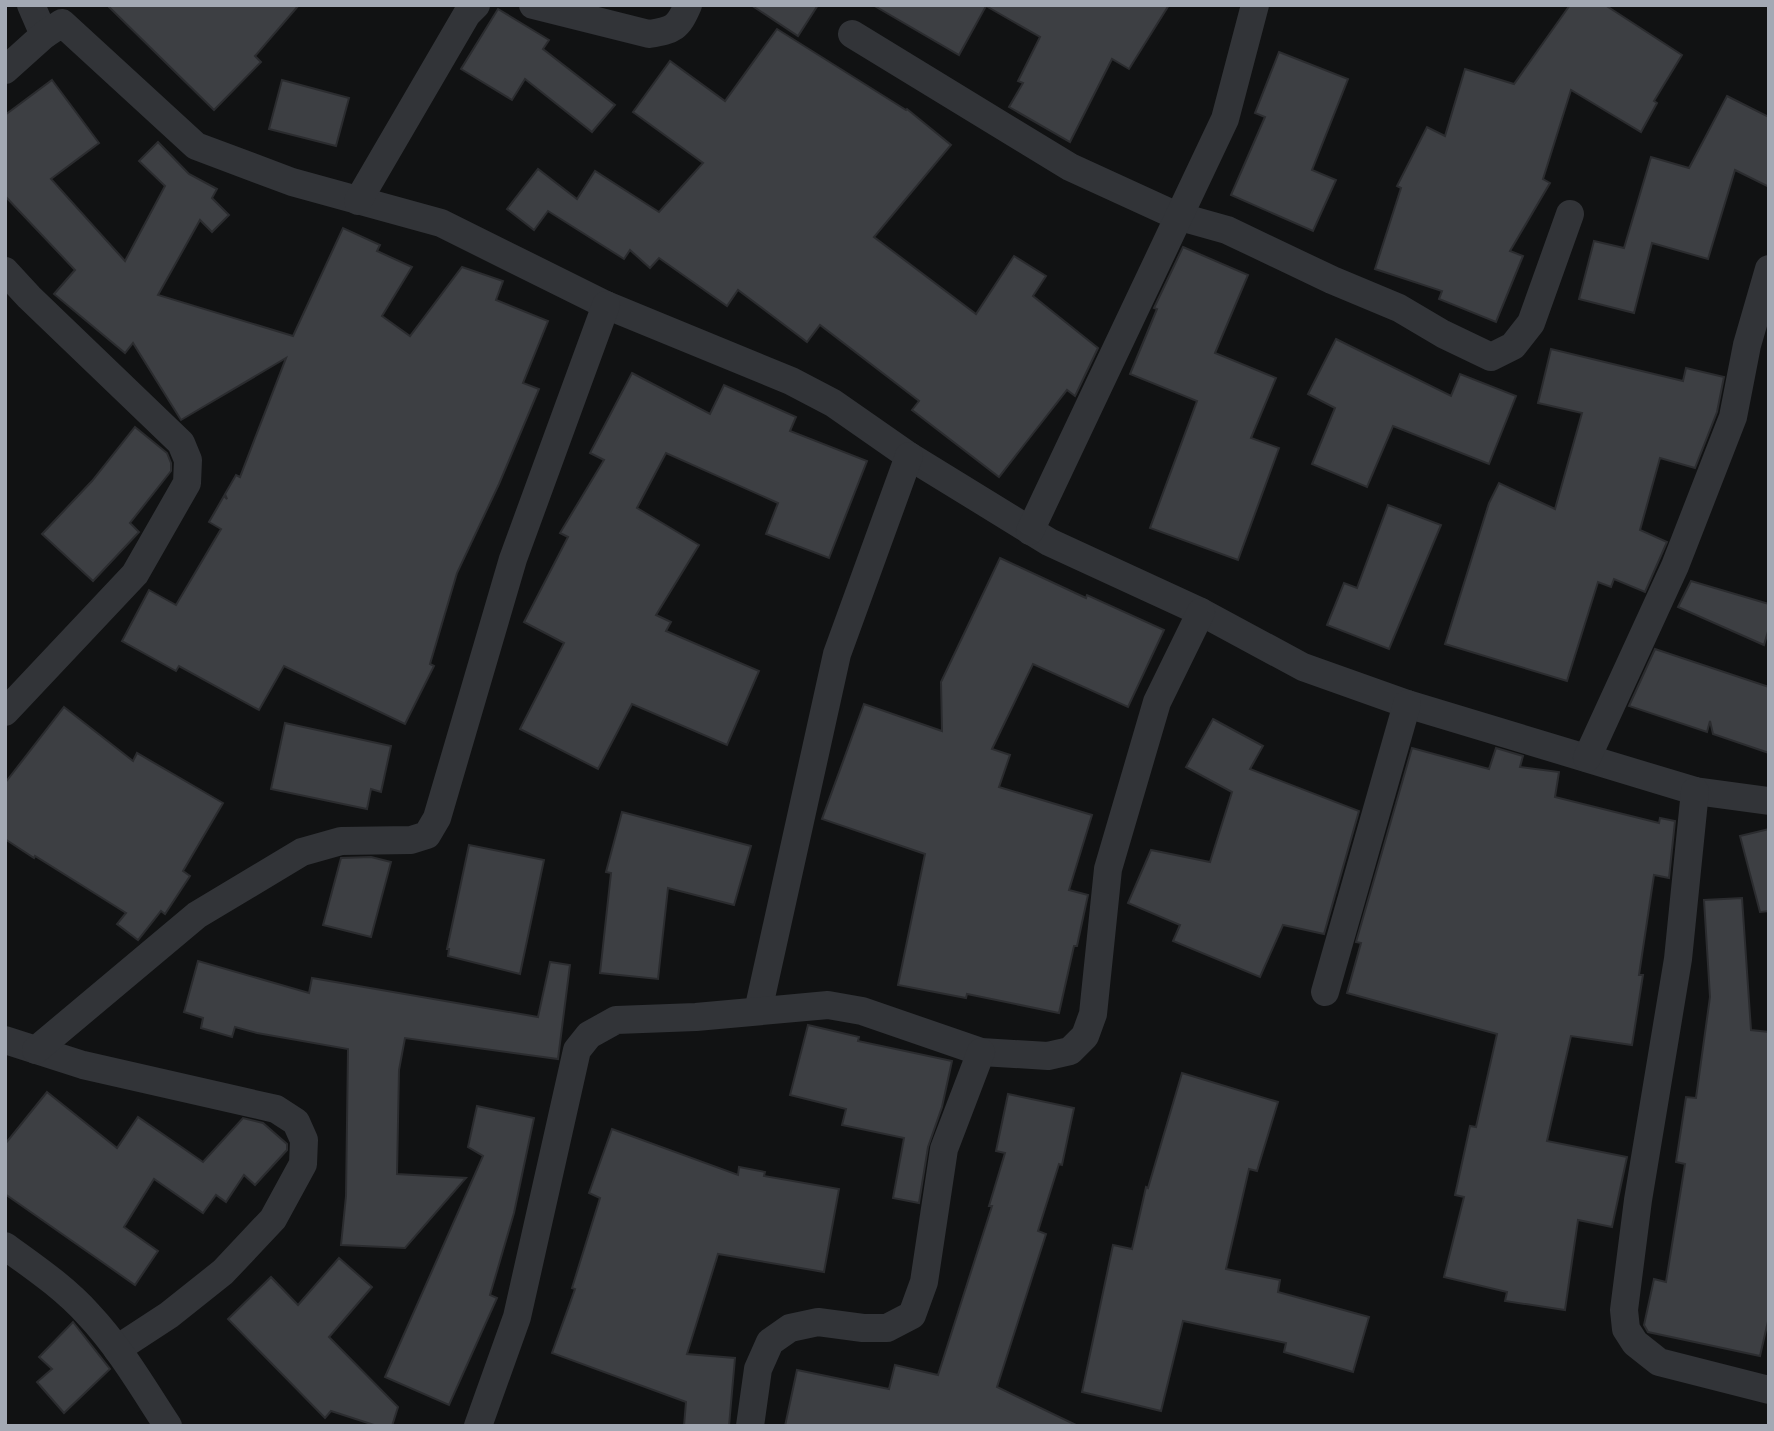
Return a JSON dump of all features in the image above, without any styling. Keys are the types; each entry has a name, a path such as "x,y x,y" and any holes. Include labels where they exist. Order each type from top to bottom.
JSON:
{"street":[{"path":"31,5 61,21 196,146 292,182 440,223 606,305 791,381 833,404 909,456 1049,542 1201,612 1303,667 1408,704 1695,791 1769,801"},
{"path":"358,201 467,14 475,5"},
{"path":"533,5 649,34 667,31 680,24 688,5"},
{"path":"1030,531 1224,119 1255,5"},
{"path":"5,70 61,21"},
{"path":"852,34 1070,167 1177,216 1227,230 1332,280 1399,308 1443,334 1491,357 1513,346 1531,323 1570,214"},
{"path":"1587,758 1675,566 1733,417 1747,345 1769,269"},
{"path":"5,271 181,443 188,460 187,483 135,575 5,712"},
{"path":"36,1050 197,915 302,852 341,841 411,840 427,835 437,818 513,558 606,305"},
{"path":"758,1011 837,654 909,456"},
{"path":"478,1426 517,1317 577,1050 589,1035 616,1020 828,1005 862,1010 981,1052 1048,1056 1070,1051 1085,1036 1093,1014 1108,869 1157,702 1201,612"},
{"path":"1325,992 1408,704"},
{"path":"1695,791 1678,959 1638,1200 1624,1310 1626,1329 1635,1343 1659,1362 1769,1390"},
{"path":"5,1040 83,1065 276,1108 296,1122 304,1140 303,1164 272,1219 223,1272 169,1315 117,1349"},
{"path":"750,1426 758,1369 769,1342 790,1328 818,1322 887,1328 912,1315 924,1282 944,1149 981,1052"},
{"path":"5,1246 50,1279 89,1314 117,1349 168,1426"}],"building":[{"path":"107,5 299,5 255,56 261,62 214,110"},
{"path":"751,5 818,5 798,36"},
{"path":"873,5 1169,5 1129,69 1112,59 1070,142 1009,107 1023,83 1018,81 1040,37 986,6 959,55"},
{"path":"1570,5 1605,5 1682,55 1654,101 1657,103 1641,132 1571,90 1543,179 1550,183 1510,251 1523,256 1496,322 1439,299 1442,291 1375,269 1401,188 1397,186 1427,127 1445,136 1465,69 1514,84"},
{"path":"498,9 549,40 543,49 615,105 592,132 525,79 512,100 461,69"},
{"path":"777,29 907,109 951,145 874,237 976,314 1014,256 1046,276 1033,296 1098,348 1075,396 1067,390 999,477 912,410 919,401 820,325 807,342 738,290 727,306 659,258 650,268 630,250 624,259 548,211 534,230 507,209 538,169 577,199 595,171 659,212 703,163 633,112 670,61 725,101"},
{"path":"1279,52 1348,79 1312,170 1336,180 1313,231 1231,195 1265,117 1255,113"},
{"path":"52,80 99,143 51,179 125,261 165,186 139,161 158,142 189,174 217,189 212,198 229,215 212,232 200,220 158,295 293,336 343,228 380,245 377,251 412,267 382,316 410,336 462,267 503,281 496,300 548,321 523,383 539,389 499,484 457,573 430,664 434,666 405,724 284,666 259,710 179,666 176,671 122,641 149,590 176,605 221,529 209,522 224,496 227,499 225,494 236,475 240,477 286,358 181,420 133,343 125,353 54,294 75,270 5,196 5,115"},
{"path":"282,80 349,98 336,146 269,129"},
{"path":"1727,96 1769,117 1769,187 1735,170 1708,259 1652,243 1634,313 1579,299 1594,241 1624,248 1651,157 1689,168"},
{"path":"1183,247 1248,275 1215,353 1276,378 1251,438 1279,448 1238,560 1150,528 1197,401 1130,374 1157,309 1154,308"},
{"path":"1336,339 1451,396 1460,374 1516,396 1489,464 1393,426 1367,487 1312,464 1335,408 1308,394"},
{"path":"1551,349 1683,381 1686,368 1724,377 1717,412 1695,468 1660,458 1640,530 1667,542 1645,592 1614,579 1611,587 1598,582 1567,681 1445,644 1489,503 1499,483 1555,509 1582,413 1538,403"},
{"path":"632,373 710,414 724,385 796,417 790,431 867,461 829,558 766,534 778,503 666,453 637,508 699,545 656,615 671,622 666,631 759,671 727,745 632,704 598,769 520,729 564,643 524,622 568,537 560,533 604,460 590,453"},
{"path":"135,427 167,453 171,471 130,523 139,532 93,581 42,534 92,481"},
{"path":"1388,505 1441,525 1389,649 1327,625 1344,583 1357,588"},
{"path":"1000,558 1164,630 1128,707 1033,664 992,749 1010,755 999,787 1092,815 1069,890 1088,895 1059,1013 967,994 966,998 898,985 925,854 822,819 864,704 942,731 941,682"},
{"path":"1691,581 1769,604 1769,628 1764,645 1678,607"},
{"path":"1655,649 1769,687 1769,753 1713,734 1710,721 1707,732 1629,706"},
{"path":"64,707 133,761 137,753 223,803 183,871 190,876 165,914 161,911 138,940 117,924 126,913 5,839 5,783"},
{"path":"1213,719 1263,746 1250,769 1359,811 1324,934 1283,925 1260,977 1173,941 1180,925 1128,903 1151,850 1210,862 1232,792 1186,767"},
{"path":"285,723 391,746 381,792 371,789 367,809 271,789"},
{"path":"1412,748 1489,769 1496,748 1523,756 1520,767 1559,772 1555,797 1659,823 1660,818 1675,821 1669,878 1654,875 1632,1045 1571,1036 1547,1141 1627,1157 1612,1227 1578,1220 1565,1310 1505,1301 1507,1292 1444,1277 1464,1197 1455,1195 1470,1126 1476,1127 1497,1034 1347,993 1361,943 1356,942"},
{"path":"622,812 751,846 734,905 668,888 658,979 600,973 611,873 606,872"},
{"path":"1769,829 1769,911 1760,912 1740,836"},
{"path":"469,845 544,860 520,974 448,956 447,949"},
{"path":"371,857 391,862 371,937 323,925 341,858"},
{"path":"1742,898 1751,1030 1769,1032 1769,1317 1760,1356 1648,1332 1644,1325 1654,1279 1666,1282 1685,1164 1676,1162 1686,1097 1696,1098 1710,997 1704,900"},
{"path":"198,961 309,993 312,978 538,1017 550,962 570,965 558,1059 405,1038 399,1070 397,1174 466,1178 405,1248 341,1245 346,1196 348,1049 235,1027 232,1037 201,1028 203,1018 184,1012"},
{"path":"808,1025 859,1037 858,1041 952,1061 942,1107 928,1147 919,1203 893,1198 904,1138 842,1125 846,1109 790,1095"},
{"path":"1182,1073 1278,1102 1257,1171 1249,1169 1226,1269 1280,1280 1278,1292 1369,1317 1353,1372 1284,1352 1286,1343 1183,1321 1161,1411 1082,1392 1113,1245 1132,1249 1146,1187 1148,1188"},
{"path":"47,1092 117,1148 138,1117 203,1162 243,1118 263,1123 287,1144 287,1150 255,1185 244,1175 226,1202 216,1195 203,1213 154,1179 124,1227 158,1251 135,1285 5,1194 5,1144"},
{"path":"1008,1094 1074,1108 1062,1165 1059,1164 1038,1231 1046,1234 997,1387 1078,1426 785,1426 797,1370 889,1389 895,1365 938,1375 992,1206 989,1206 1005,1153 996,1151"},
{"path":"477,1106 534,1118 514,1213 490,1295 497,1298 449,1405 385,1377 483,1156 468,1147"},
{"path":"612,1129 738,1175 739,1167 765,1172 764,1176 839,1189 824,1272 718,1254 687,1354 735,1358 729,1426 684,1426 686,1402 552,1353 575,1289 572,1288 600,1198 589,1193"},
{"path":"339,1258 372,1287 329,1337 398,1407 392,1426 377,1426 331,1411 325,1418 228,1319 271,1277 298,1305"},
{"path":"73,1322 110,1369 64,1413 37,1382 52,1369 39,1357"}]}
